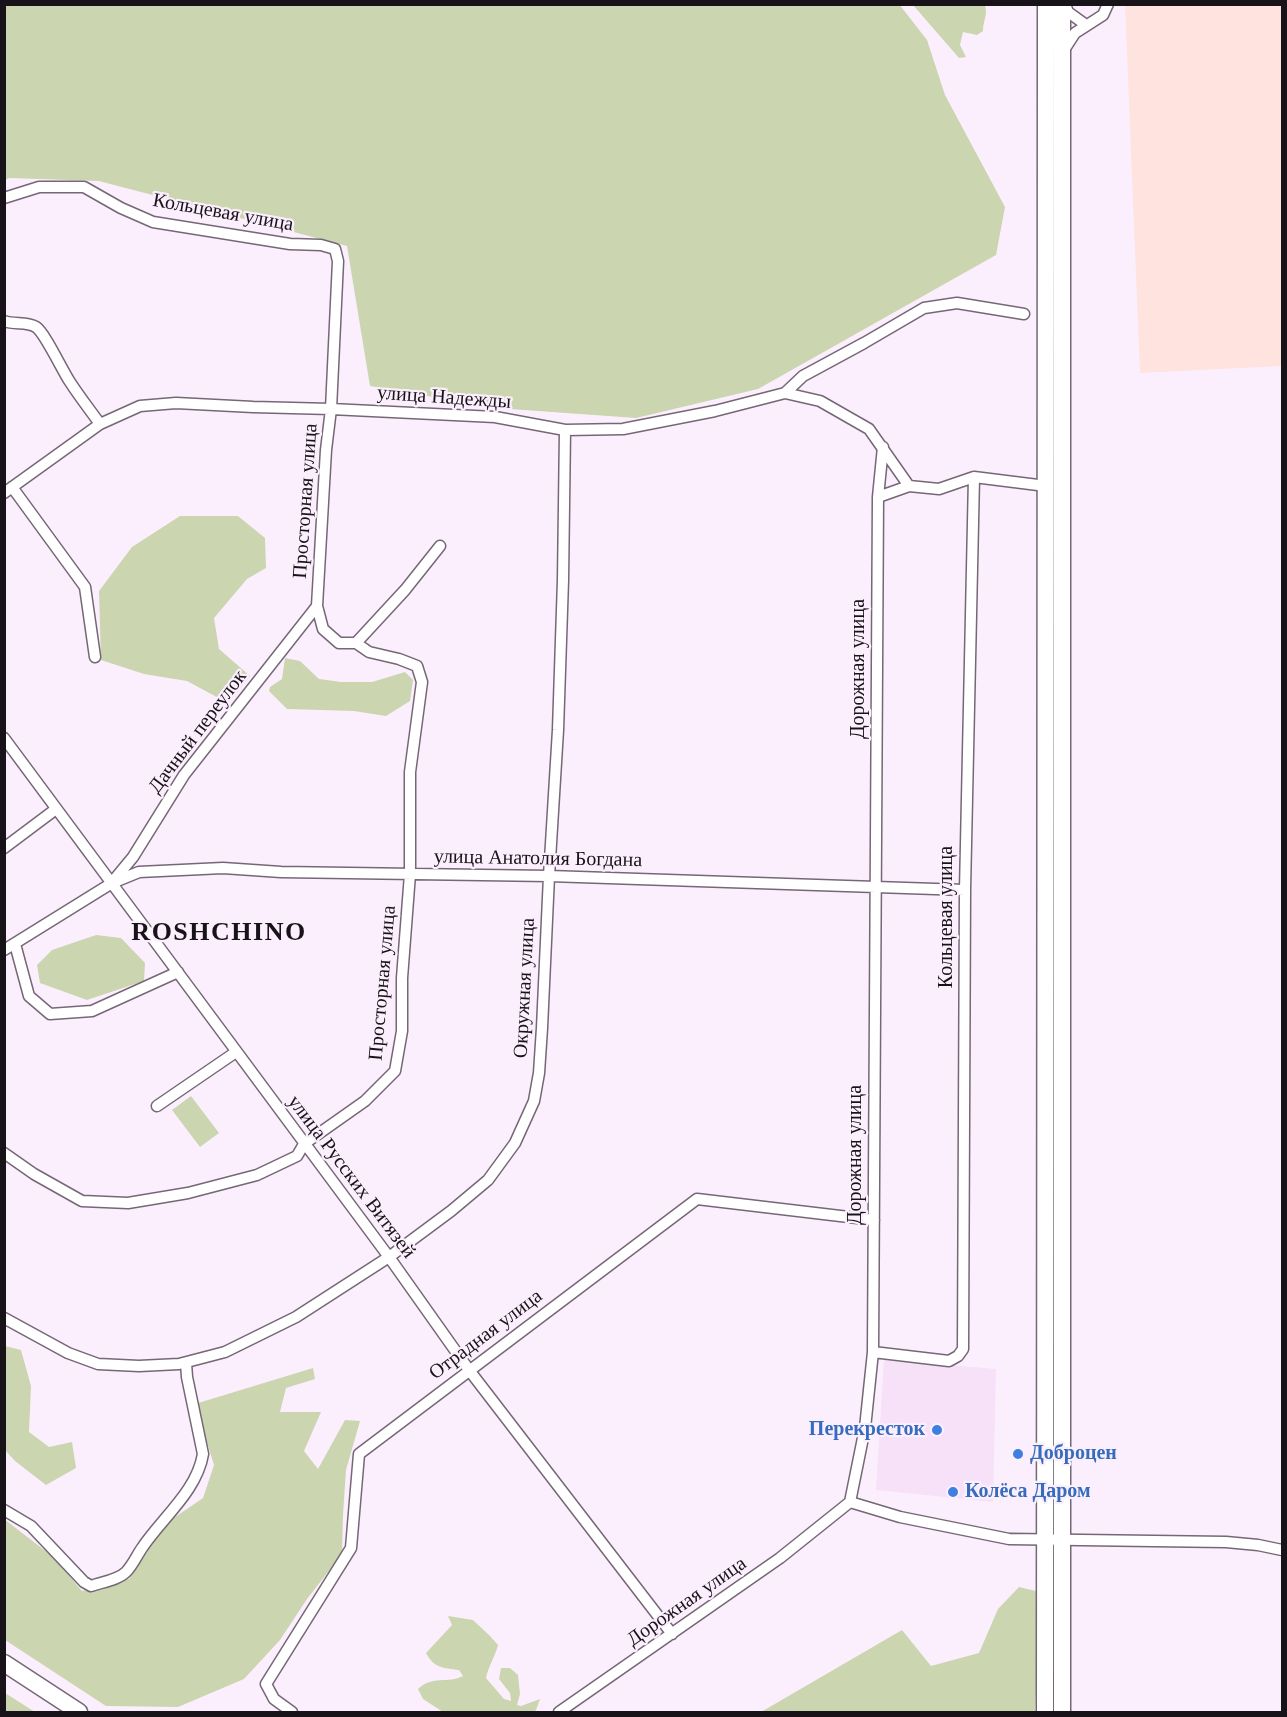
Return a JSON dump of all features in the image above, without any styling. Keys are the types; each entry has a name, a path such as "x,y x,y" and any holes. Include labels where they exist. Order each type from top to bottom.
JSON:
{"highway":[{"path":"1045,1713 1046,4"},
{"path":"1062,1713 1062,54 1064,4"},
{"path":"4,1663 79,1713"}],"street":[{"path":"1064,4 1068,12 1086,25"},
{"path":"1062,54 1075,33 1103,15 1108,4"},
{"name":"Кольцевая улица","path":"4,198 39,187 84,187 121,208 153,222 290,244 321,245 335,249"},
{"name":"Просторная улица","path":"6,1158 82,1201 128,1203 188,1193 257,1175 297,1156 304,1144 365,1101 395,1071 402,1031 402,978 410,874 410,772 422,682 417,666 369,652 357,643 339,643 323,629 317,606 326,450 331,409 338,261 335,249"},
{"name":"улица Надежды","path":"785,393 803,376 924,308 957,303 1024,314"},
{"path":"4,321 12,324 27,323 36,326 43,333 69,381 100,424"},
{"name":"улица Надежды","path":"8,490 100,424 141,406 176,403 331,409 495,417 565,430 623,429 715,411 785,393 820,401 869,429 909,486"},
{"name":"Окружная улица","path":"4,1318 68,1353 98,1364 139,1366 179,1364 225,1352 296,1317 389,1257 488,1180 515,1143 534,1101 539,1073 558,718 565,430"},
{"name":"Дорожная улица","path":"559,1713 780,1558 850,1502 865,1428 873,1353 878,496 883,447"},
{"path":"878,496 909,486 939,489 974,477 1046,486"},
{"name":"Кольцевая улица","path":"873,1353 950,1361 963,1349 965,890 974,477"},
{"path":"8,490 85,587 95,657"},
{"path":"357,643 405,590 440,546"},
{"name":"Дачный переулок","path":"112,883 133,857 183,775 317,606"},
{"name":"улица Русских Витязей","path":"4,738 389,1257 469,1370 672,1634"},
{"path":"4,848 56,808"},
{"name":"улица Анатолия Богдана","path":"112,883 138,872 223,868 281,872 549,876 965,890"},
{"path":"4,950 112,883"},
{"path":"15,944 29,996 50,1014 92,1011 178,972"},
{"path":"158,1106 236,1052"},
{"name":"Отрадная улица","path":"292,1713 274,1699 266,1684 351,1548 359,1454 697,1199 874,1220"},
{"path":"4,1510 31,1526 84,1582 91,1586 126,1572 142,1547 183,1495 198,1473 201,1464 202,1454 186,1363"},
{"path":"850,1502 900,1517 1009,1539 1226,1542 1282,1550"}],"shaded area":[{"path":"1125,5 1282,5 1282,366 1140,373"},
{"name":"Перекресток","path":"884,1359 996,1369 993,1502 876,1490"}],"green space":[{"path":"899,4 927,40 945,95 1005,207 996,255 758,389 636,418 496,408 370,386 347,246 99,181 9,178 5,180 5,5"},
{"path":"913,5 985,5 983,31 977,35 963,32 960,45 966,57 959,58"},
{"path":"180,516 238,516 265,538 266,568 247,579 214,618 219,649 250,676 228,703 187,681 144,674 101,660 99,591 132,547"},
{"path":"285,658 300,661 319,679 341,682 372,682 405,672 413,680 410,701 386,716 354,711 287,709 269,691 270,687 282,679"},
{"path":"96,935 121,938 145,963 144,981 87,1000 40,983 37,965 52,950"},
{"path":"191,1096 219,1133 200,1147 172,1110"},
{"path":"5,1346 21,1350 31,1386 29,1432 49,1447 72,1442 76,1468 46,1485 15,1461 5,1450"},
{"path":"313,1368 315,1379 286,1388 280,1412 321,1412 304,1451 318,1469 345,1420 360,1421 346,1470 342,1554 307,1599 280,1640 244,1679 178,1707 106,1706 5,1640 4,1519 52,1556 82,1591 129,1579 159,1528 203,1498 214,1465 195,1404"},
{"path":"1019,1587 1040,1592 1035,1712 761,1712 902,1630 931,1666 979,1653 998,1609"},
{"path":"448,1616 473,1620 490,1636 498,1645 486,1678 504,1699 511,1701 510,1693 499,1679 501,1668 510,1668 518,1675 520,1694 517,1705 521,1706 540,1699 534,1712 443,1712 423,1699 418,1689 423,1685 463,1676 459,1670 444,1668 436,1664 426,1653 452,1625"},
{"path":"5,1693 35,1712 5,1712"}],"place":[{"name":"Перекресток","path":"937,1430"},
{"name":"Доброцен","path":"1018,1454"},
{"name":"Колёса Даром","path":"953,1492"}],"district":[{"name":"ROSHCHINO","path":"219,933"}]}
